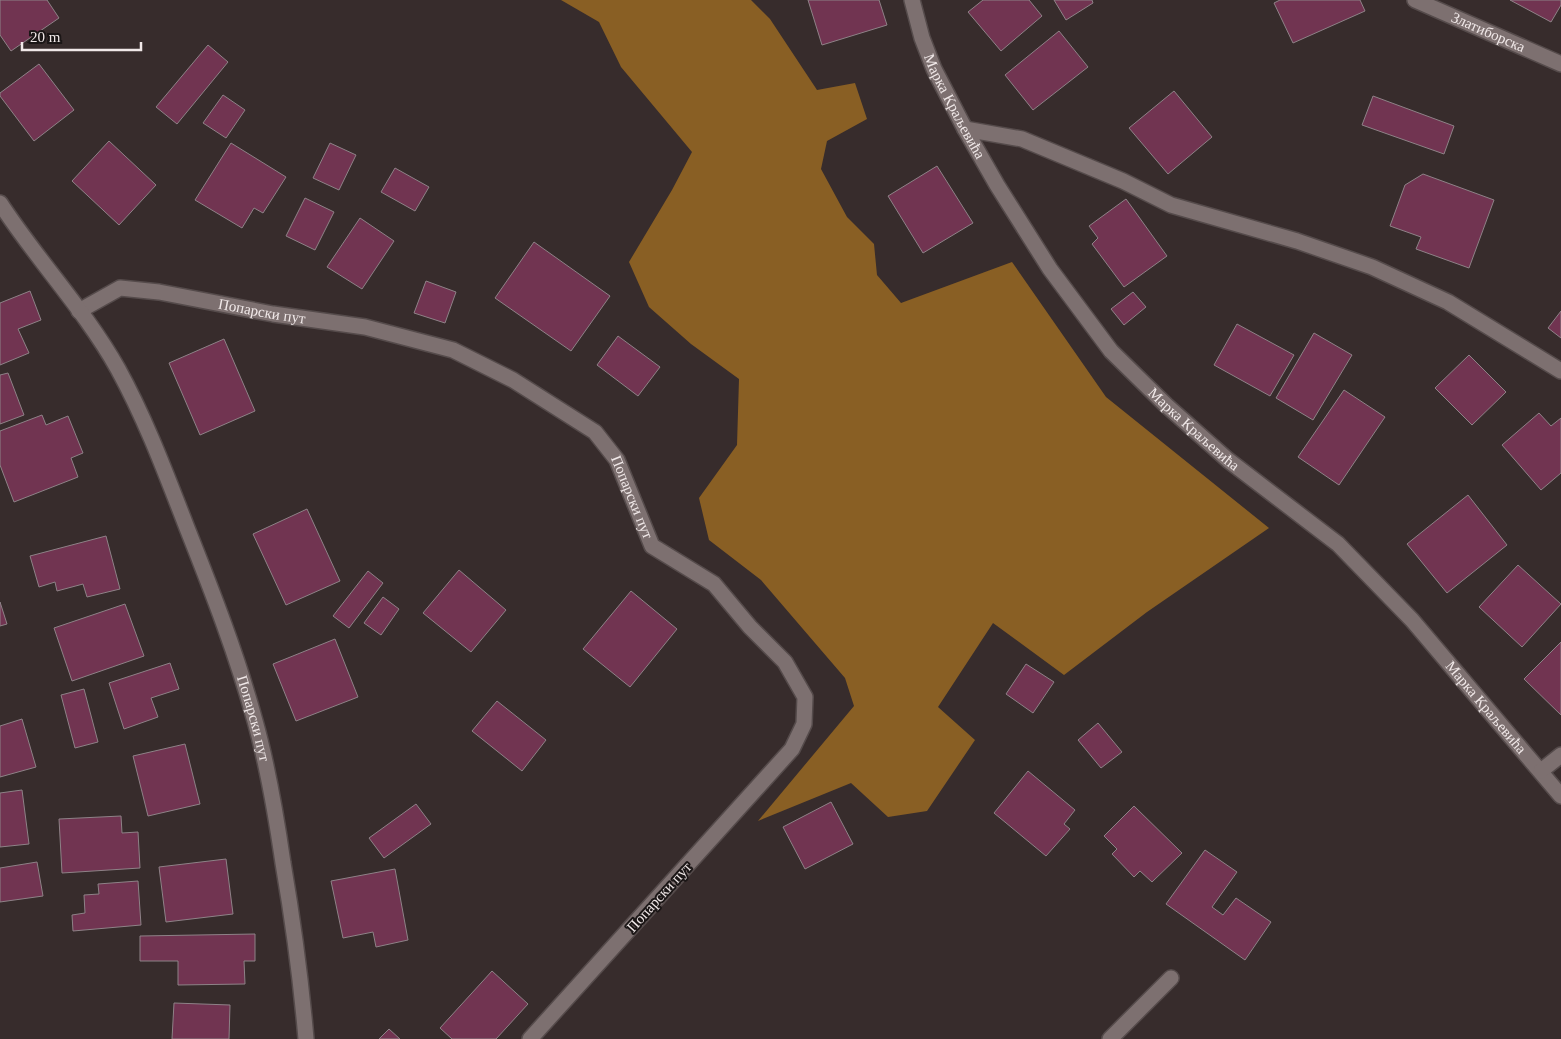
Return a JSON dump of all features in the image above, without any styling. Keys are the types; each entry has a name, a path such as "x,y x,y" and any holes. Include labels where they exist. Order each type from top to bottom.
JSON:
{"street":[{"name":"Марка Краљевића","path":"912,0 922,38 934,69 964,129 1050,269 1111,351 1166,405 1228,460 1338,544 1412,620 1561,796"},
{"name":"Златиборска","path":"1415,0 1561,64"},
{"path":"964,129 1022,139 1123,181 1171,205 1297,241 1372,267 1448,302 1561,371"},
{"name":"Попарски пут","path":"0,203 98,337 118,369 157,452 220,612 255,721 269,776 288,890 306,1039"},
{"name":"Попарски пут","path":"79,311 120,288 159,292 273,314 365,326 453,350 513,380 595,432 617,460 652,546 714,584 750,628 785,662 805,697 804,724 792,749 530,1039"},
{"path":"1541,771 1561,756"},
{"path":"1110,1039 1171,978"}],"shaded area":[{"path":"561,0 751,0 770,19 817,90 855,83 867,119 827,141 821,169 847,217 874,244 877,275 901,303 1012,262 1106,397 1269,528 1147,612 1064,675 993,623 938,707 975,740 927,811 888,817 851,783 758,821 854,706 845,678 761,580 709,540 699,498 737,445 739,379 691,344 649,307 629,262 672,190 692,152 621,67 599,22"}],"building":[{"path":"0,0 47,0 59,18 11,51 0,35"},
{"path":"808,0 879,0 887,25 822,45"},
{"path":"983,0 1029,0 1042,16 1001,51 968,12"},
{"path":"1054,0 1092,0 1093,3 1066,20"},
{"path":"1280,0 1360,0 1365,11 1293,43 1274,3"},
{"path":"1510,0 1561,0 1561,5 1551,22"},
{"path":"1059,31 1088,67 1033,110 1005,75"},
{"path":"208,45 228,62 177,124 156,107"},
{"path":"39,64 74,110 34,141 0,96 0,93"},
{"path":"1174,91 1212,137 1168,174 1129,128"},
{"path":"223,95 245,110 226,138 203,123"},
{"path":"1373,96 1454,126 1444,154 1362,125"},
{"path":"109,141 156,185 119,225 72,181"},
{"path":"231,143 286,177 263,213 254,208 242,228 195,200"},
{"path":"330,143 356,155 339,190 313,178"},
{"path":"937,166 973,223 923,253 888,196"},
{"path":"395,168 429,187 415,211 381,192"},
{"path":"1423,174 1494,200 1469,268 1416,249 1421,237 1390,226 1405,185"},
{"path":"305,198 334,212 315,250 286,236"},
{"path":"1126,199 1167,256 1124,287 1092,244 1098,238 1089,226"},
{"path":"360,218 394,241 362,289 327,267"},
{"path":"534,242 610,296 571,351 495,298"},
{"path":"426,281 456,292 445,323 414,313"},
{"path":"30,291 41,320 18,329 29,353 0,365 0,303"},
{"path":"1133,292 1146,307 1124,325 1111,309"},
{"path":"1561,311 1561,338 1548,328"},
{"path":"1237,324 1294,355 1270,396 1214,365"},
{"path":"1314,333 1352,355 1313,420 1276,398"},
{"path":"618,336 660,367 638,396 597,365"},
{"path":"224,339 255,411 200,435 169,363"},
{"path":"1469,355 1506,392 1472,425 1435,388"},
{"path":"8,373 24,415 0,424 0,375"},
{"path":"1344,390 1385,417 1339,485 1298,457"},
{"path":"1539,413 1551,426 1561,418 1561,473 1541,490 1502,445"},
{"path":"42,415 46,425 68,416 83,453 71,458 78,477 14,502 0,465 0,431"},
{"path":"1468,495 1507,545 1447,593 1407,544"},
{"path":"307,509 340,581 286,605 253,534"},
{"path":"106,536 120,589 87,597 83,584 57,591 55,582 39,587 30,556"},
{"path":"1518,565 1561,604 1522,647 1479,607"},
{"path":"459,570 506,610 471,652 423,613"},
{"path":"368,571 383,583 349,628 333,616"},
{"path":"631,591 677,629 630,687 583,649"},
{"path":"383,597 399,609 381,635 364,623"},
{"path":"0,602 7,624 0,626"},
{"path":"125,604 144,656 72,681 54,628"},
{"path":"335,639 358,697 296,721 273,664"},
{"path":"1561,642 1561,715 1524,679"},
{"path":"170,663 179,689 151,698 158,717 124,729 109,683"},
{"path":"1026,664 1054,682 1033,713 1006,694"},
{"path":"84,689 98,742 75,748 61,695"},
{"path":"497,701 546,740 522,771 472,731"},
{"path":"22,719 36,767 0,777 0,726"},
{"path":"1098,723 1122,752 1101,768 1078,740"},
{"path":"185,744 200,804 148,816 133,756"},
{"path":"1028,771 1075,810 1064,824 1070,829 1046,856 994,813"},
{"path":"22,790 29,844 0,847 0,793"},
{"path":"831,802 853,844 805,869 783,827"},
{"path":"416,804 431,824 384,858 369,838"},
{"path":"1134,806 1182,853 1152,882 1140,871 1134,877 1112,854 1117,849 1104,836"},
{"path":"121,816 122,833 138,832 140,868 62,873 59,819"},
{"path":"1205,850 1237,872 1212,907 1223,915 1236,898 1271,922 1245,960 1166,904"},
{"path":"226,859 233,914 166,922 159,867"},
{"path":"37,862 43,896 0,902 0,868"},
{"path":"395,869 408,940 376,947 373,932 343,938 331,881"},
{"path":"138,881 141,925 73,931 72,915 85,913 84,895 99,894 98,884"},
{"path":"255,934 255,961 244,961 245,984 178,985 178,961 140,961 140,936"},
{"path":"492,971 528,1004 496,1039 452,1039 440,1028"},
{"path":"174,1003 230,1005 229,1039 172,1039"},
{"path":"389,1029 400,1039 379,1039"}]}
